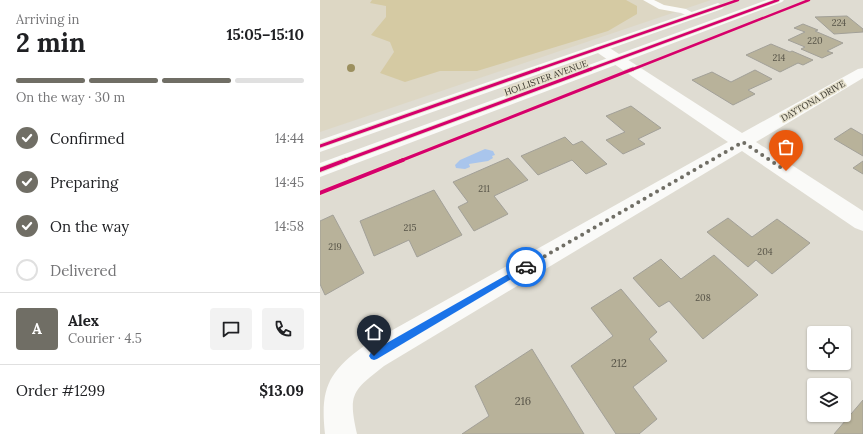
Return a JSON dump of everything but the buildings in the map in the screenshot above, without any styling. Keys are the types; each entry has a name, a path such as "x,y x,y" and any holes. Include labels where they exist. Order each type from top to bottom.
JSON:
{"main road":[{"name":"HOLLISTER AVENUE","path":"320,146 738,0"},
{"name":"HOLLISTER AVENUE","path":"320,170 778,0"},
{"path":"600,48 863,222"},
{"name":"DAYTONA DRIVE","path":"341,434 336,412 337,396 342,383 353,371 374,356 863,72"}],"lane":[{"path":"647,0 662,7 683,10 693,15"},
{"path":"662,7 666,16 676,21"}],"shaded area":[{"path":"320,0 711,0 320,132"},
{"path":"372,0 626,0 637,6 637,14 608,31 477,71 440,71 405,82 380,73 394,52 390,42 371,35 386,17 386,6 370,3"}],"water":[{"path":"485,149 493,151 495,155 492,156 493,158 488,161 469,164 470,167 465,169 456,168 455,165 460,160"}],"cycle path":[{"path":"320,146 738,0"},
{"path":"320,170 778,0"},
{"path":"320,193 809,0"}],"way so far":[{"path":"526,267 743,142 786,171"}],"route":[{"path":"374,356 526,267"}]}
